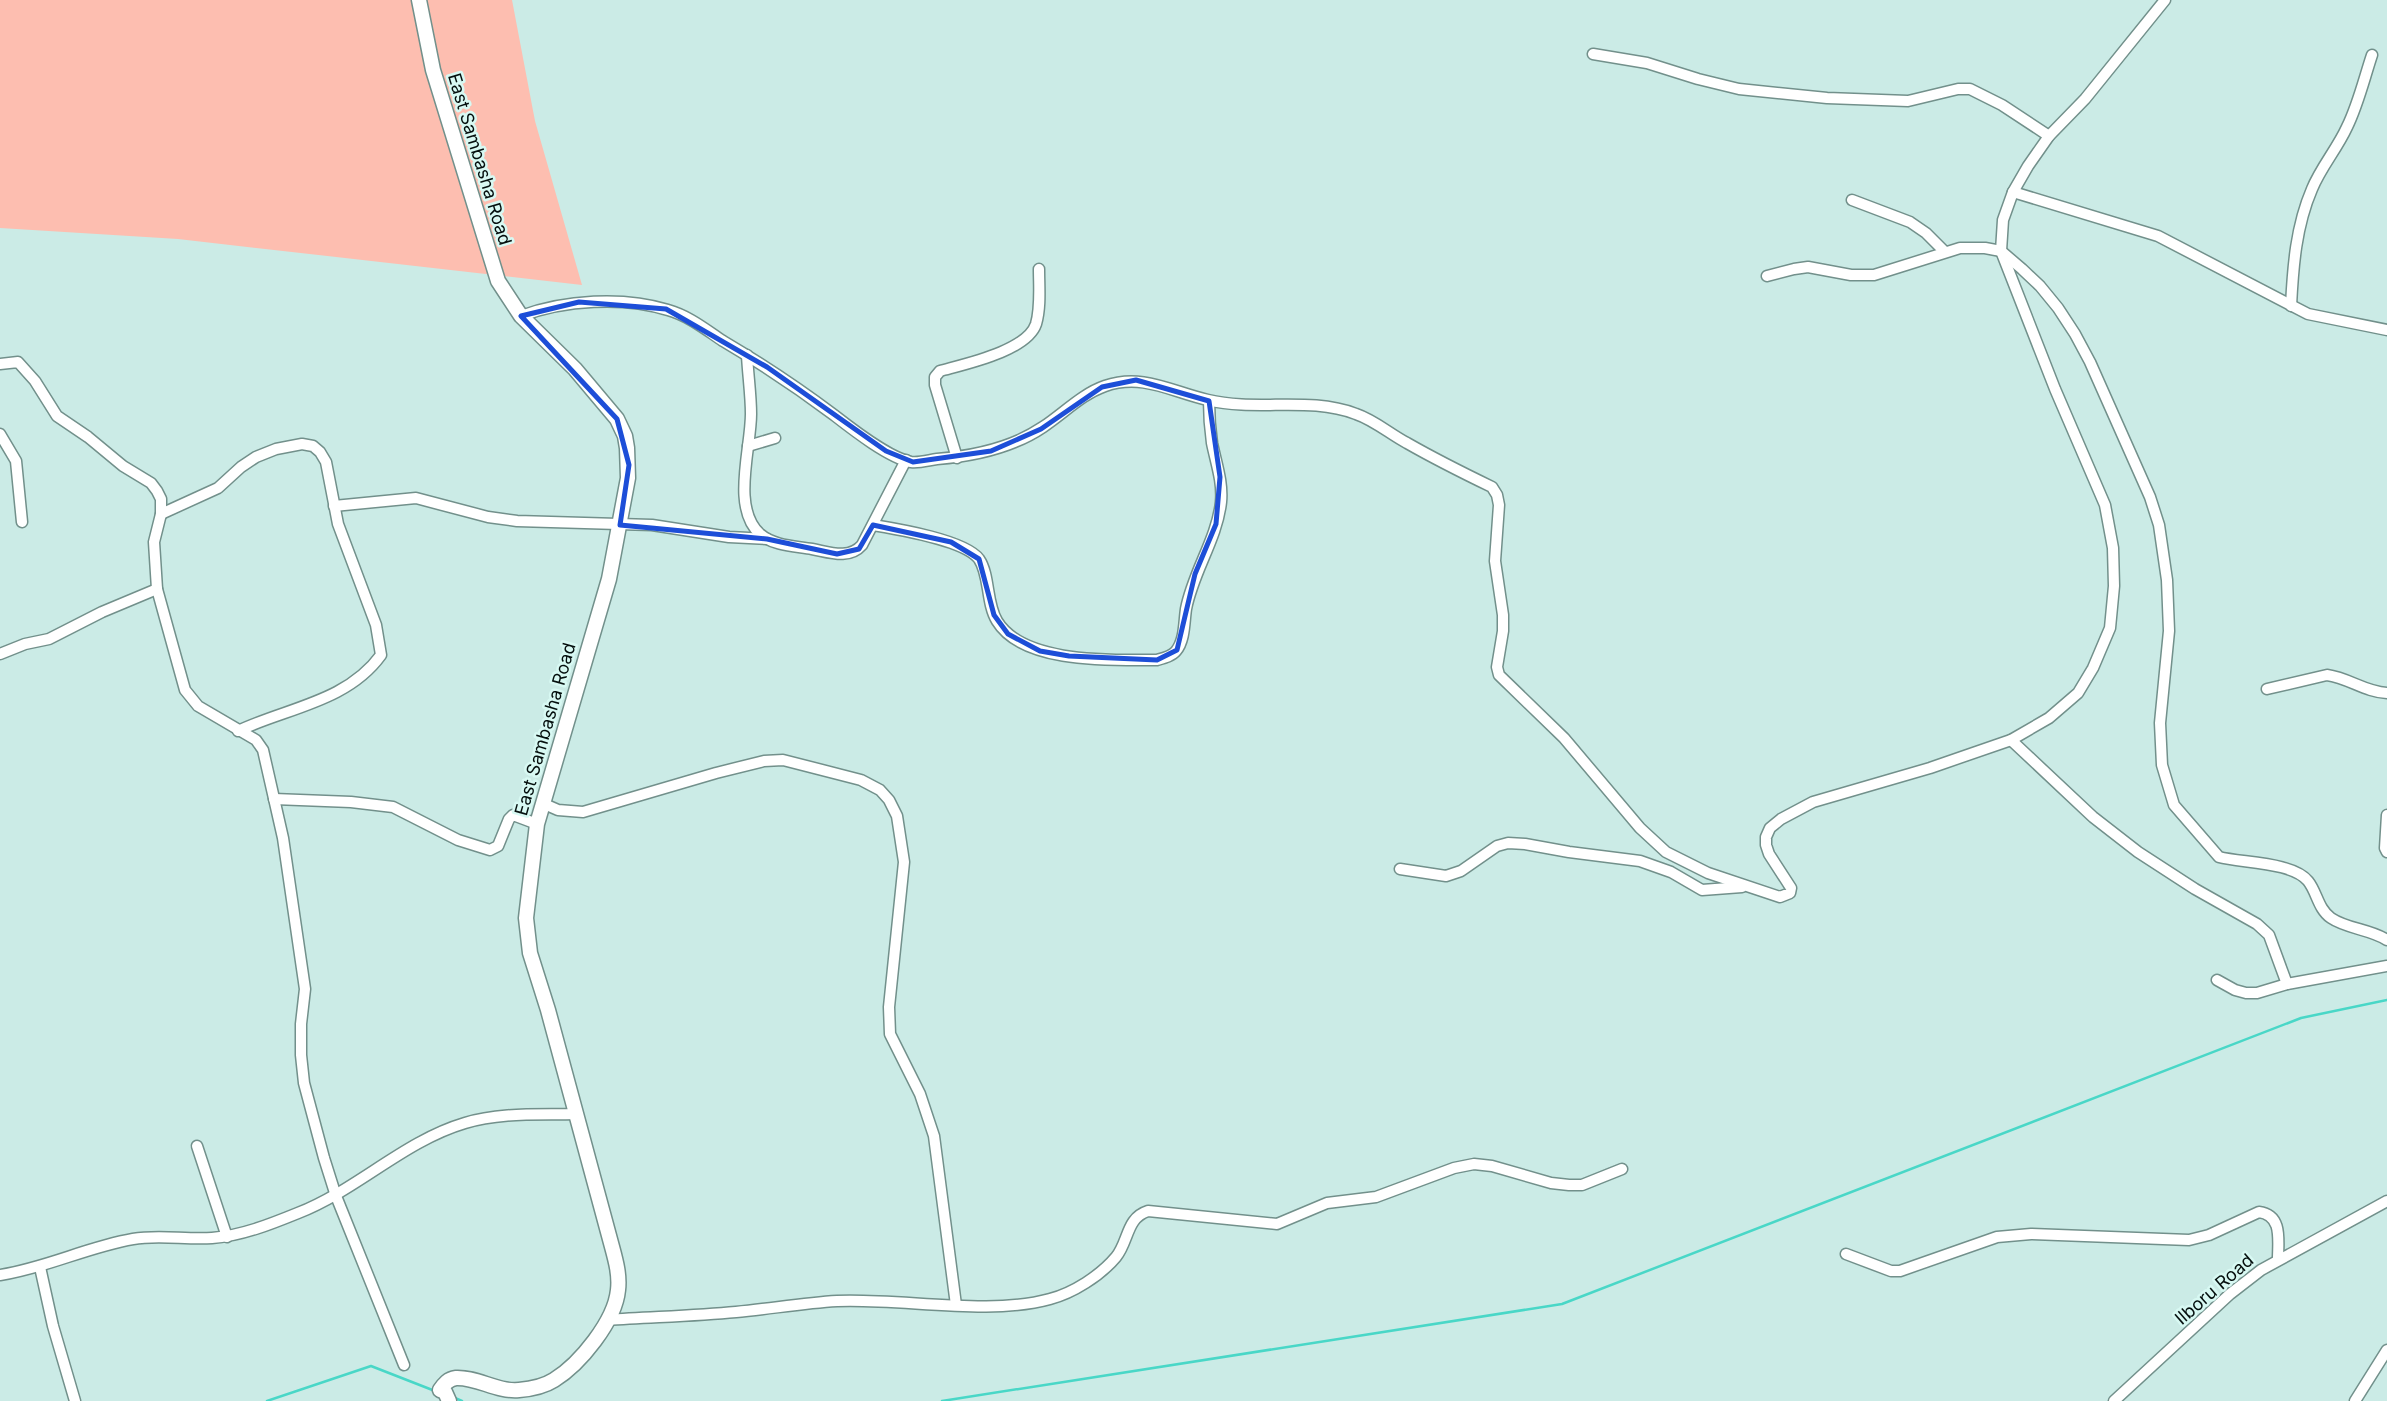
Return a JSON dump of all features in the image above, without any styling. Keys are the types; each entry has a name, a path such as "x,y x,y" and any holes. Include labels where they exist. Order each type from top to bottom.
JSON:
{"street":[{"name":"East Sambasha Road","path":"419,0 433,70 498,281 521,316 575,369 617,419 625,436 629,465 609,579 537,824 526,918 530,953 617,1265 618,1287 608,1320 588,1349 552,1381 534,1389 501,1390 458,1378 444,1383 440,1390 445,1392 449,1401"},
{"path":"521,316 544,308 579,302 634,303 666,309 693,320 796,386 867,439 906,460 919,462 991,451 1041,429 1079,400 1119,381 1136,380 1158,384 1209,401 1246,405 1317,406 1358,414 1492,488 1497,495 1499,505 1495,561 1503,615 1497,667 1499,675 1564,738 1603,787 1652,840 1677,859 1745,887 1780,897 1790,893 1791,887 1769,854 1766,837 1770,828 1813,802 1897,779 2011,740 2049,718 2078,694 2093,668 2110,628 2114,565 2112,538 2100,491 2055,390 2001,251 2003,220 2013,192 2049,136 2085,99 2165,0"},
{"path":"1593,54 1647,63 1739,89 1827,98 1908,101 1958,89 1970,89 2049,136"},
{"path":"2291,306 2293,262 2307,201 2322,166 2347,128 2372,55"},
{"path":"2013,192 2158,236 2291,306 2321,318 2387,330"},
{"path":"1852,200 1910,222 1926,233 1945,253"},
{"path":"1767,276 1808,267 1852,275 1874,275 1969,248 2001,251 2040,286 2075,334 2150,497 2159,525 2167,580 2169,631 2160,723 2162,765 2174,805 2219,858 2266,864 2297,873 2306,878 2320,906 2332,919 2387,940"},
{"path":"957,458 935,385 936,377 940,371 985,358 1027,338 1035,326 1039,306 1039,269"},
{"path":"747,355 751,415 745,503 754,526 767,539"},
{"path":"0,364 19,362 35,381 57,416 158,491 161,514 154,542 157,590 186,690 198,706 256,740 263,750 283,838 305,989 301,1024 304,1083 336,1196 404,1365"},
{"path":"873,525 951,542 973,554 982,567 994,615 1000,626 1017,641 1054,655 1157,660 1170,656 1177,650 1182,639 1186,608 1195,574 1216,524 1221,502 1209,401"},
{"path":"0,433 16,461 22,522"},
{"path":"748,446 775,438"},
{"path":"161,514 218,488 241,467 276,449 302,444 313,446 326,462 344,546 376,625 381,655 357,680 345,688 312,704 265,718 237,731"},
{"path":"334,506 416,498 488,517 517,521 652,526 729,537 767,539 784,545 845,554 859,549 906,460"},
{"path":"0,654 25,644 49,639 102,612 157,590"},
{"path":"2267,689 2327,675 2371,691 2387,693"},
{"path":"2011,740 2094,817 2138,852 2195,889 2257,924 2272,938 2287,984"},
{"path":"542,803 558,810 583,812 716,773 764,761 782,760 861,780 880,790 889,800 897,816 904,862 889,1007 890,1034 920,1094 934,1136 956,1305"},
{"path":"274,799 351,802 393,807 458,840 490,850 498,846 513,815 537,824"},
{"path":"2387,815 2387,852"},
{"path":"1400,869 1438,875 1454,874 1488,852 1508,843 1640,861 1671,872 1702,890 1745,887"},
{"path":"2217,981 2246,993 2257,993 2287,984 2387,966"},
{"path":"0,1275 135,1238 227,1237 300,1213 336,1196 407,1150 461,1124 494,1118 576,1114"},
{"path":"197,1146 227,1237"},
{"path":"608,1320 732,1313 835,1301 956,1305 1020,1304 1049,1300 1072,1290 1112,1261 1119,1254 1134,1218 1148,1211 1277,1224 1327,1202 1376,1197 1454,1168 1474,1164 1569,1185 1582,1185 1622,1169"},
{"name":"Ilboru Road","path":"2114,1401 2230,1294 2278,1259 2387,1201"},
{"path":"1846,1254 1891,1271 1900,1271 1997,1237 2031,1234 2189,1240 2209,1236 2252,1213 2259,1212 2266,1213 2276,1223 2279,1233 2278,1259"},
{"path":"40,1266 53,1326 75,1401"},
{"path":"2355,1401 2387,1350"}],"highlighted area":[{"path":"579,302 666,309 767,367 886,451 913,462 991,451 1041,429 1102,387 1136,380 1209,401 1220,477 1216,524 1195,574 1177,650 1157,660 1069,656 1040,651 1008,634 994,615 979,559 951,542 873,525 859,549 837,554 767,539 620,525 629,465 617,419 521,316"}],"shaded area":[{"path":"0,0 512,0 535,121 582,285 178,239 0,228"}],"waterway":[{"path":"942,1401 1562,1304 2301,1018 2387,1000"},
{"path":"267,1401 371,1366 435,1391"},
{"path":"455,1398 462,1401"}]}
